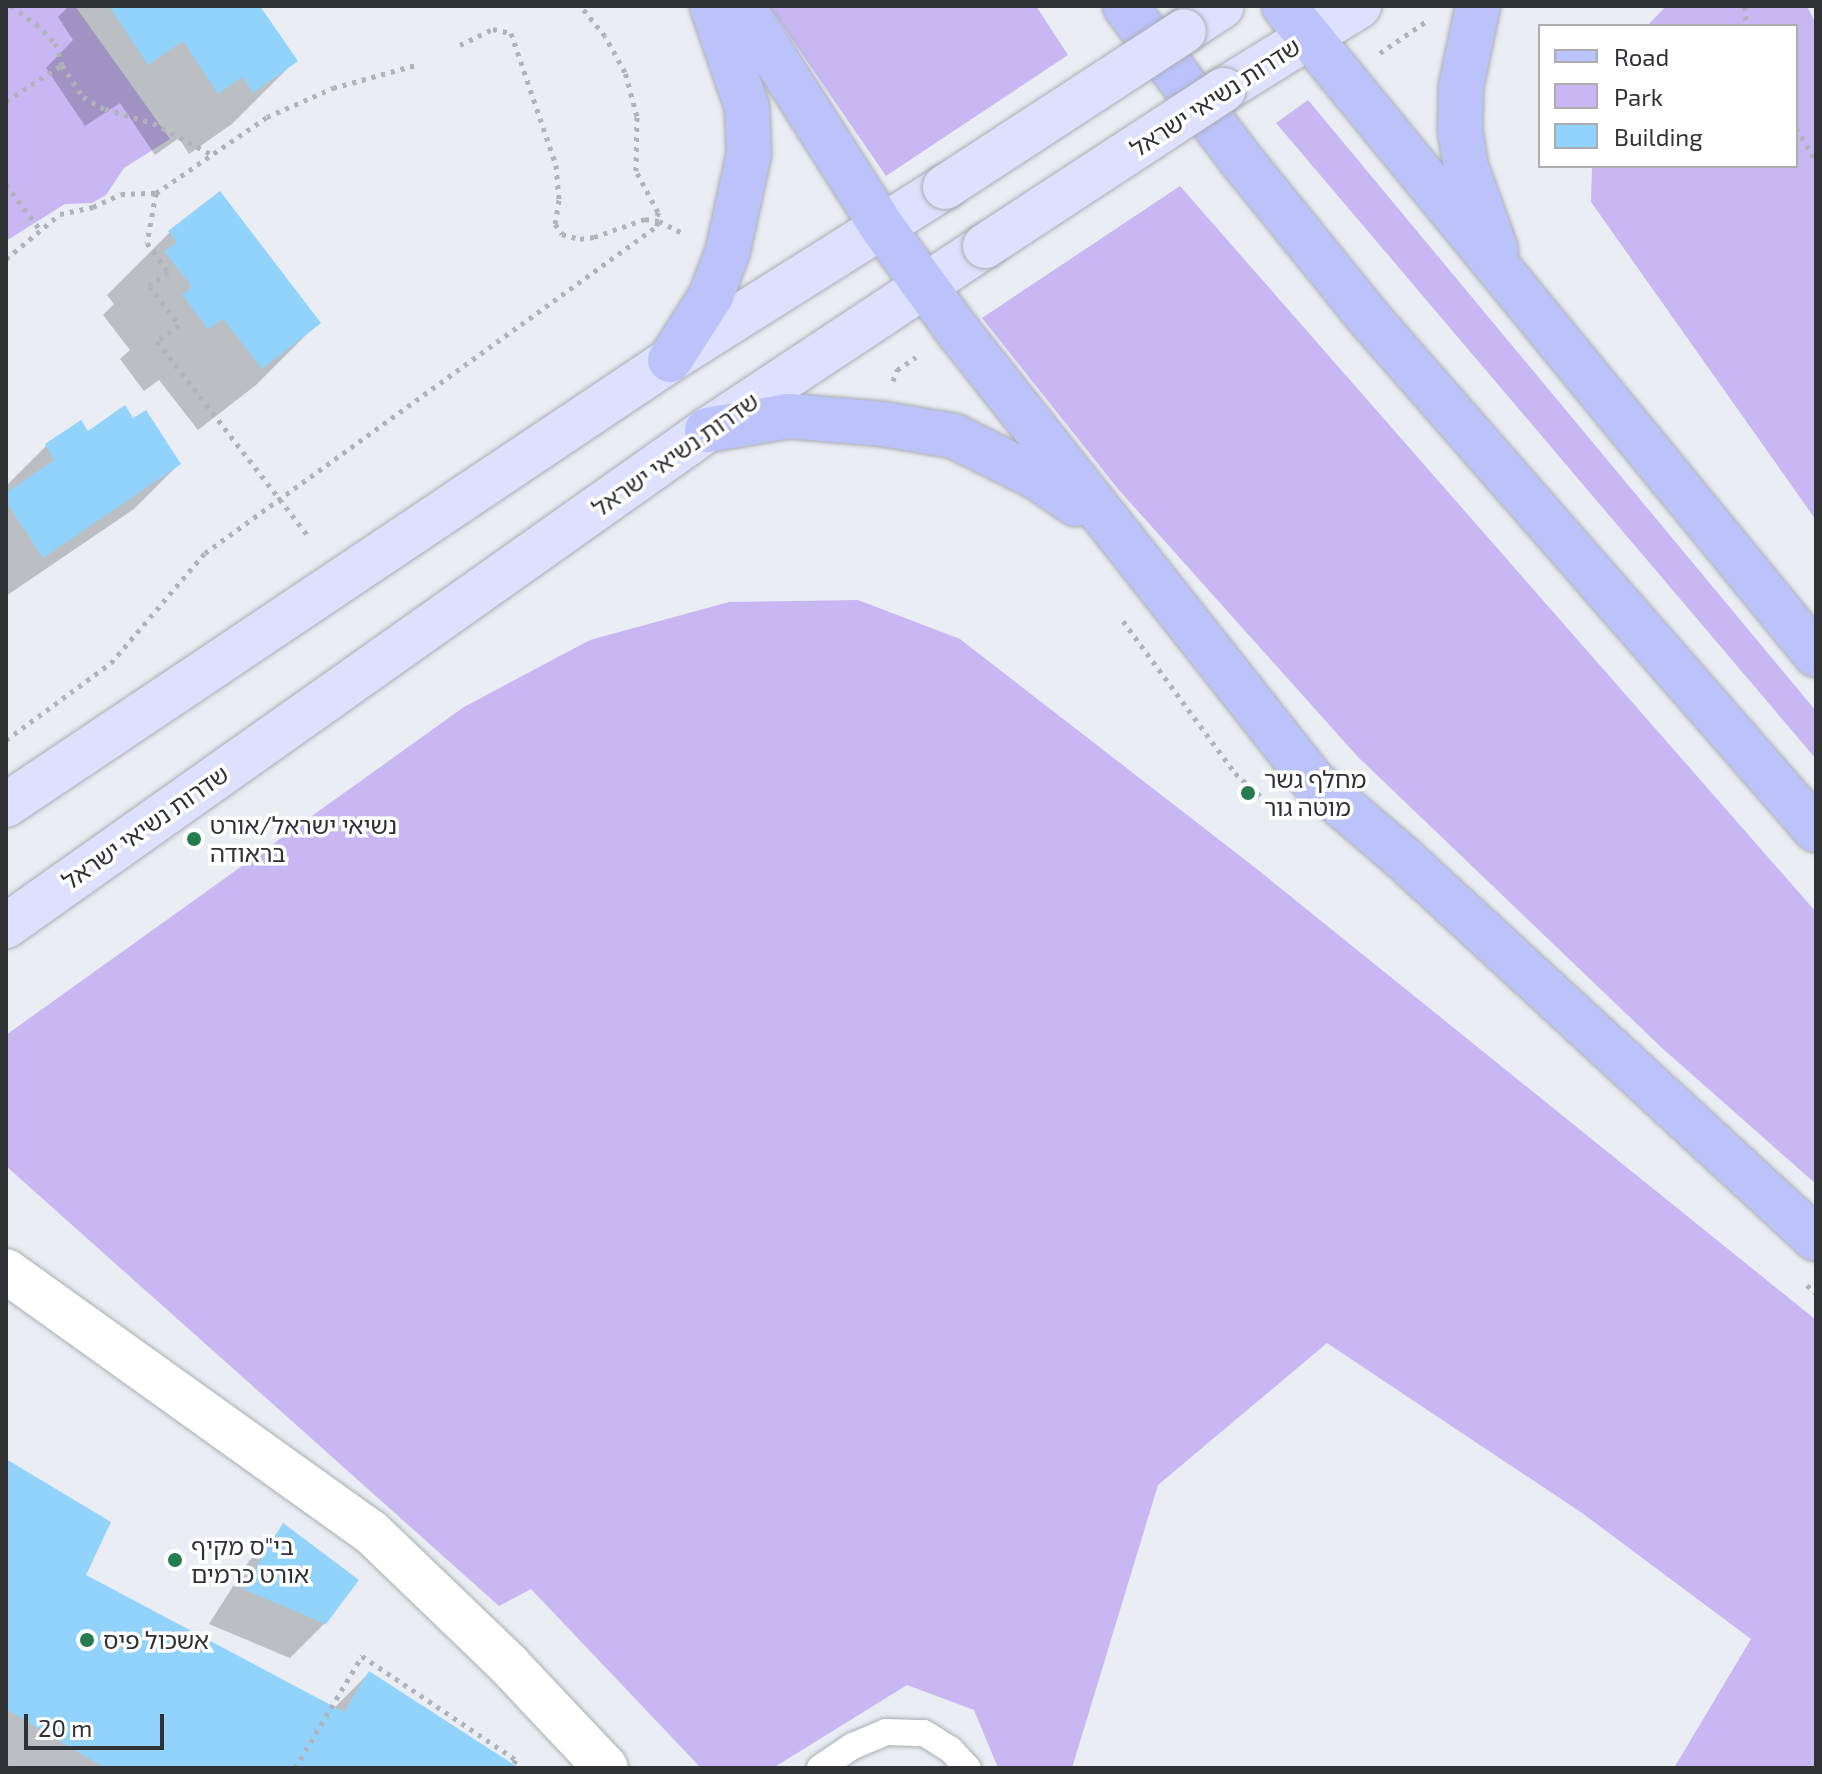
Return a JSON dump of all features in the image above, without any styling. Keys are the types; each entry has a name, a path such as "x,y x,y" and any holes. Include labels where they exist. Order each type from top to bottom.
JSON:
{"main road":[{"path":"670,360 690,333 715,285 728,250 749,154 747,107 712,6"},
{"path":"742,6 883,228 925,287 1114,535 1313,781 1403,858 1816,1239"},
{"path":"1125,6 1241,160 1368,317 1816,830"},
{"path":"6,805 670,360 883,228 1222,6"},
{"name":"שדרות נשיאי ישראל","path":"6,926 707,430 1223,90 1297,22 1359,6"},
{"path":"1478,6 1461,87 1460,130 1466,167 1508,282"},
{"path":"1297,22 1816,655"},
{"path":"707,430 789,416 883,424 954,436 1038,478 1114,535"}],"street":[{"path":"6,1271 371,1532 509,1665 606,1768"}],"lane":[{"path":"820,1768 853,1746 886,1732 924,1733 950,1749 968,1768"}],"path":[{"path":"11,6 55,43 62,65 83,97 105,109 153,123 209,153"},
{"path":"581,6 605,36 625,72 637,116 636,171 655,204 659,221"},
{"path":"1370,59 1434,16"},
{"path":"460,45 493,29 511,33 556,165 559,200 555,224 562,234 580,239 645,219 659,221"},
{"path":"6,101 62,65"},
{"path":"6,259 60,214 93,207 121,194 156,193 209,153 267,117 333,88 416,65"},
{"path":"1798,131 1816,161"},
{"path":"6,184 40,230"},
{"path":"156,193 147,243 168,272 149,286 179,325 157,341 310,538"},
{"path":"6,740 111,663 205,553 645,237 659,221"},
{"path":"295,1768 362,1656 516,1760 511,1768"}],"green space":[{"path":"6,6 75,6 170,139 124,168 106,195 92,203 65,204 6,241"},
{"path":"769,6 1036,6 1068,55 886,176"},
{"path":"1666,6 1807,6 1816,24 1816,520 1591,202 1592,168 1798,168 1798,24 1649,24"},
{"path":"1308,100 1816,711 1816,759 1276,123"},
{"path":"1180,186 1816,912 1816,1184 1662,1048 1358,757 1118,489 982,318"},
{"path":"858,600 960,639 1253,866 1816,1320 1816,1768 1674,1768 1751,1639 1582,1513 1327,1343 1158,1485 1072,1768 998,1768 974,1710 907,1685 773,1768 701,1768 531,1589 499,1606 6,1166 6,1035 464,707 590,640 729,602"}],"building":[{"path":"109,6 260,6 298,61 253,93 242,77 218,94 183,41 148,65"},
{"path":"220,191 321,323 262,369 223,319 208,329 182,295 192,287 164,251 177,242 168,231"},
{"path":"125,405 133,418 146,410 181,464 43,558 6,502 6,493 54,460 45,444 81,420 88,431"},
{"path":"6,1459 111,1522 86,1575 344,1712 369,1671 519,1768 105,1768 6,1709"},
{"path":"283,1523 359,1580 326,1624 243,1589"}],"place":[{"name":"מחלף גשר מוטה גור","path":"1248,793"},
{"name":"נשיאי ישראל/אורט בראודה","path":"194,839"},
{"name":"בי\"ס מקיף אורט כרמים","path":"175,1560"},
{"name":"אשכול פיס","path":"87,1640"}]}
